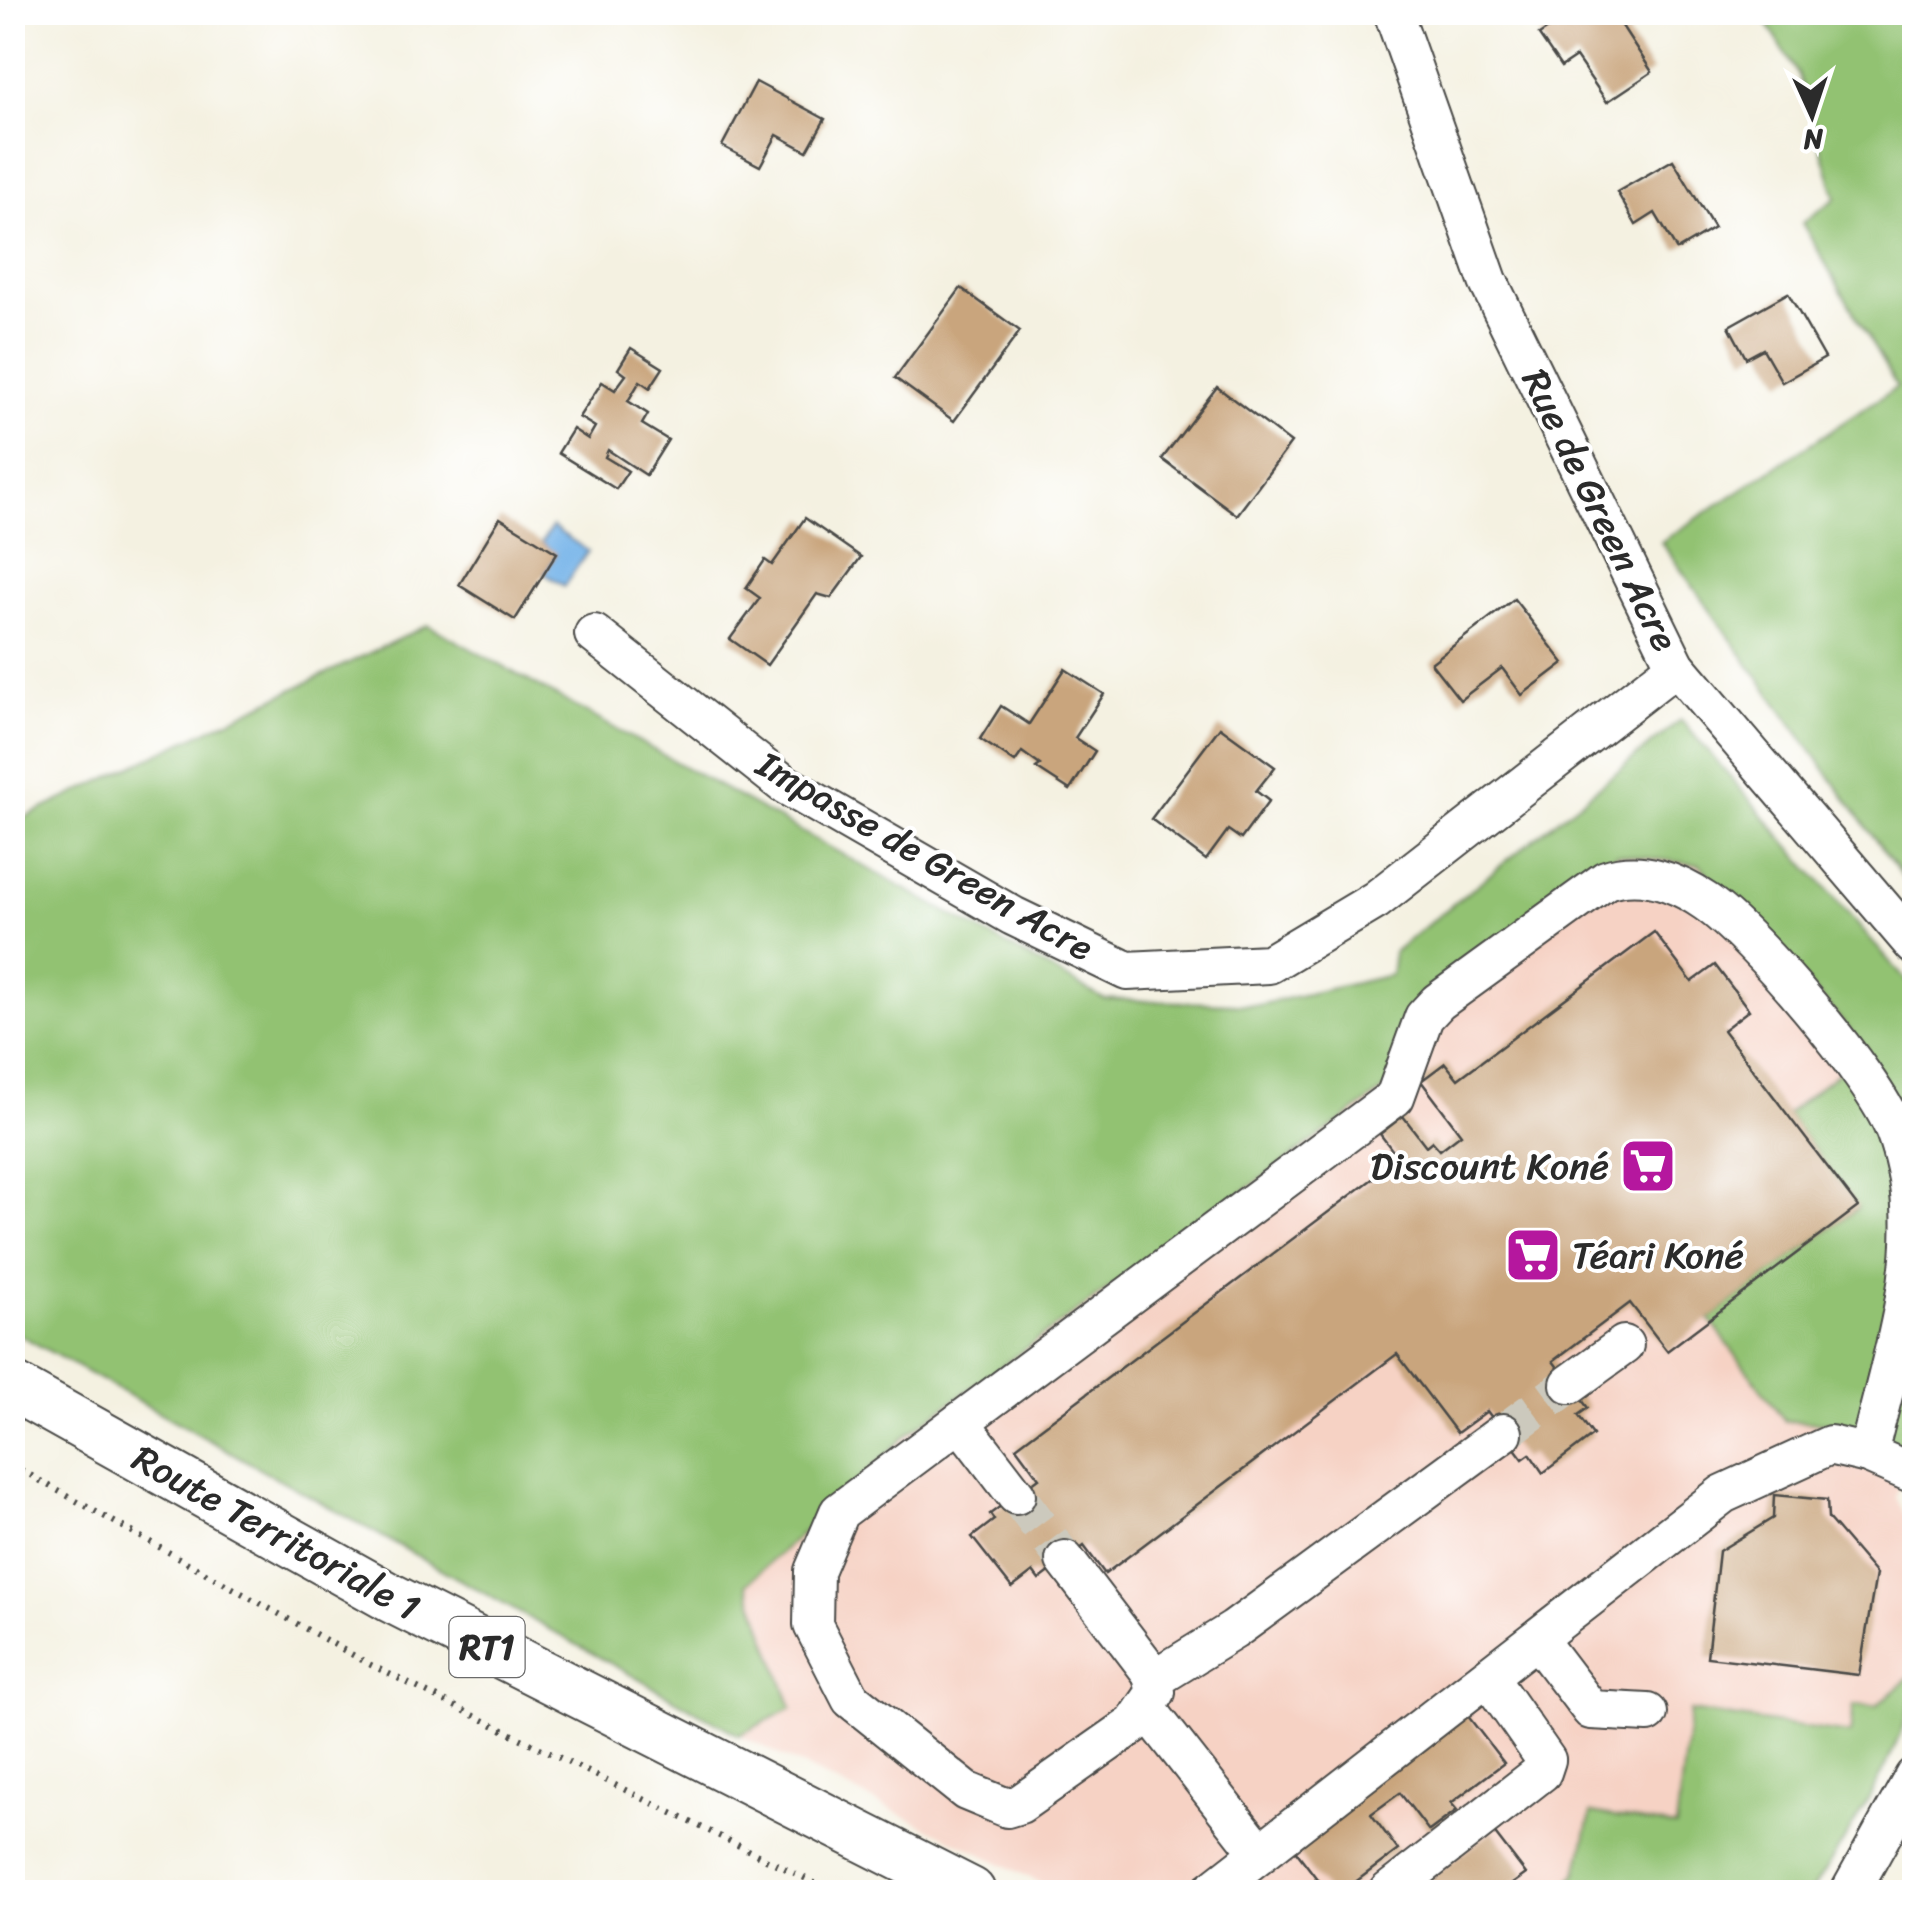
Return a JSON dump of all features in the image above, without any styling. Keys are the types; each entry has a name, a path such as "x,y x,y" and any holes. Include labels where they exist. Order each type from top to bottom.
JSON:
{"main road":[{"name":"Route Territoriale 1","path":"12,1386 391,1598 971,1892"}],"street":[{"name":"Rue de Green Acre","path":"1393,12 1488,282 1676,666 1914,944"},
{"name":"Impasse de Green Acre","path":"594,634 784,784 1002,910 1127,971 1269,964 1376,900 1676,666"},
{"path":"1504,1433 1152,1694 1134,1724 1020,1804 1007,1808 966,1791 851,1699 813,1624 814,1570 839,1512 1396,1098 1424,1017 1438,1002 1606,880 1624,874 1660,878 1706,902 1742,934 1864,1074 1896,1132 1911,1205 1906,1294 1868,1454"},
{"path":"1570,1384 1624,1345"},
{"path":"960,1422 1016,1495"},
{"path":"1210,1892 1256,1869 1488,1677 1723,1494 1830,1445 1868,1454 1913,1476"},
{"path":"1065,1560 1152,1694 1256,1869"},
{"path":"1537,1639 1591,1710 1648,1713"},
{"path":"1388,1892 1542,1772 1546,1760 1488,1677"},
{"path":"1850,1892 1914,1777"}],"path":[{"path":"12,1465 369,1664 833,1892"}],"shaded area":[{"path":"1681,720 1914,990 1914,1450 1910,1450 1896,1497 1914,1534 1914,1700 1853,1828 1811,1892 1059,1892 739,1735 791,1707 723,1518 1391,975 1394,952"}],"green space":[{"path":"1761,13 1914,13 1914,174 1908,179 1906,270 1914,296 1914,876 1906,882 1661,542 1897,387 1802,223 1836,198 1799,76"},
{"path":"428,625 1104,999 1258,1005 1391,975 1394,952 1681,720 1914,990 1914,1450 1845,1424 1785,1421 1709,1319 1858,1208 1787,1114 1867,1049 1700,865 1617,854 1416,1007 1387,1088 910,1432 747,1584 792,1708 739,1735 13,1331 13,823"},
{"path":"1914,1674 1911,1698 1891,1756 1811,1892 1557,1892 1577,1873 1591,1813 1676,1827 1690,1711 1850,1734 1854,1705 1876,1706"}],"water":[{"path":"552,527 588,551 564,586 544,573 556,554 541,543"}],"building":[{"path":"1574,12 1613,12 1652,72 1607,102 1576,57 1561,67 1539,35"},
{"path":"756,82 825,119 807,151 777,135 760,166 722,146"},
{"path":"1673,160 1714,228 1677,250 1655,213 1636,225 1617,192"},
{"path":"961,288 1020,331 954,421 895,378"},
{"path":"1788,293 1825,358 1782,382 1763,349 1746,358 1729,326"},
{"path":"631,348 663,368 650,388 640,381 628,401 648,414 642,424 668,440 646,475 608,450 605,457 628,471 616,489 558,453 573,429 588,439 595,427 579,417 602,382 615,390 626,375 618,369"},
{"path":"1217,387 1291,443 1237,515 1162,459"},
{"path":"500,518 557,553 515,620 459,585"},
{"path":"805,518 861,557 831,598 817,594 767,665 730,639 760,598 746,588 765,560 772,565"},
{"path":"1514,599 1564,663 1522,695 1502,668 1460,700 1431,663"},
{"path":"1065,669 1104,694 1075,738 1095,751 1070,790 1036,768 1040,765 1022,752 1015,762 980,739 1001,706 1029,724"},
{"path":"1220,727 1275,767 1256,791 1269,801 1241,839 1228,830 1206,860 1151,819"},
{"name":"Téari Koné","path":"1654,932 1692,982 1715,965 1749,1010 1723,1030 1858,1207 1667,1351 1630,1303 1553,1361 1588,1408 1578,1415 1593,1435 1543,1473 1530,1454 1523,1459 1487,1411 1457,1433 1397,1354 1105,1574 1084,1546 1039,1580 1033,1572 1012,1588 972,1537 994,1520 990,1514 1039,1478 1016,1447 1399,1159 1380,1134 1403,1116 1426,1146 1432,1141 1440,1150 1461,1134 1421,1081 1445,1063 1458,1079"},
{"path":"1774,1495 1827,1500 1828,1518 1876,1574 1859,1675 1707,1657 1719,1551 1773,1518"},
{"path":"1464,1711 1504,1763 1451,1803 1457,1810 1429,1831 1400,1793 1371,1814 1398,1850 1342,1892 1327,1892 1289,1842"},
{"path":"1493,1831 1526,1874 1501,1892 1412,1892"}],"tunnel":[{"path":"1503,1433 1570,1384"},
{"path":"1016,1495 1065,1560"}],"place":[{"name":"Discount Koné","path":"1648,1166"},
{"name":"Téari Koné","path":"1533,1255"}]}
